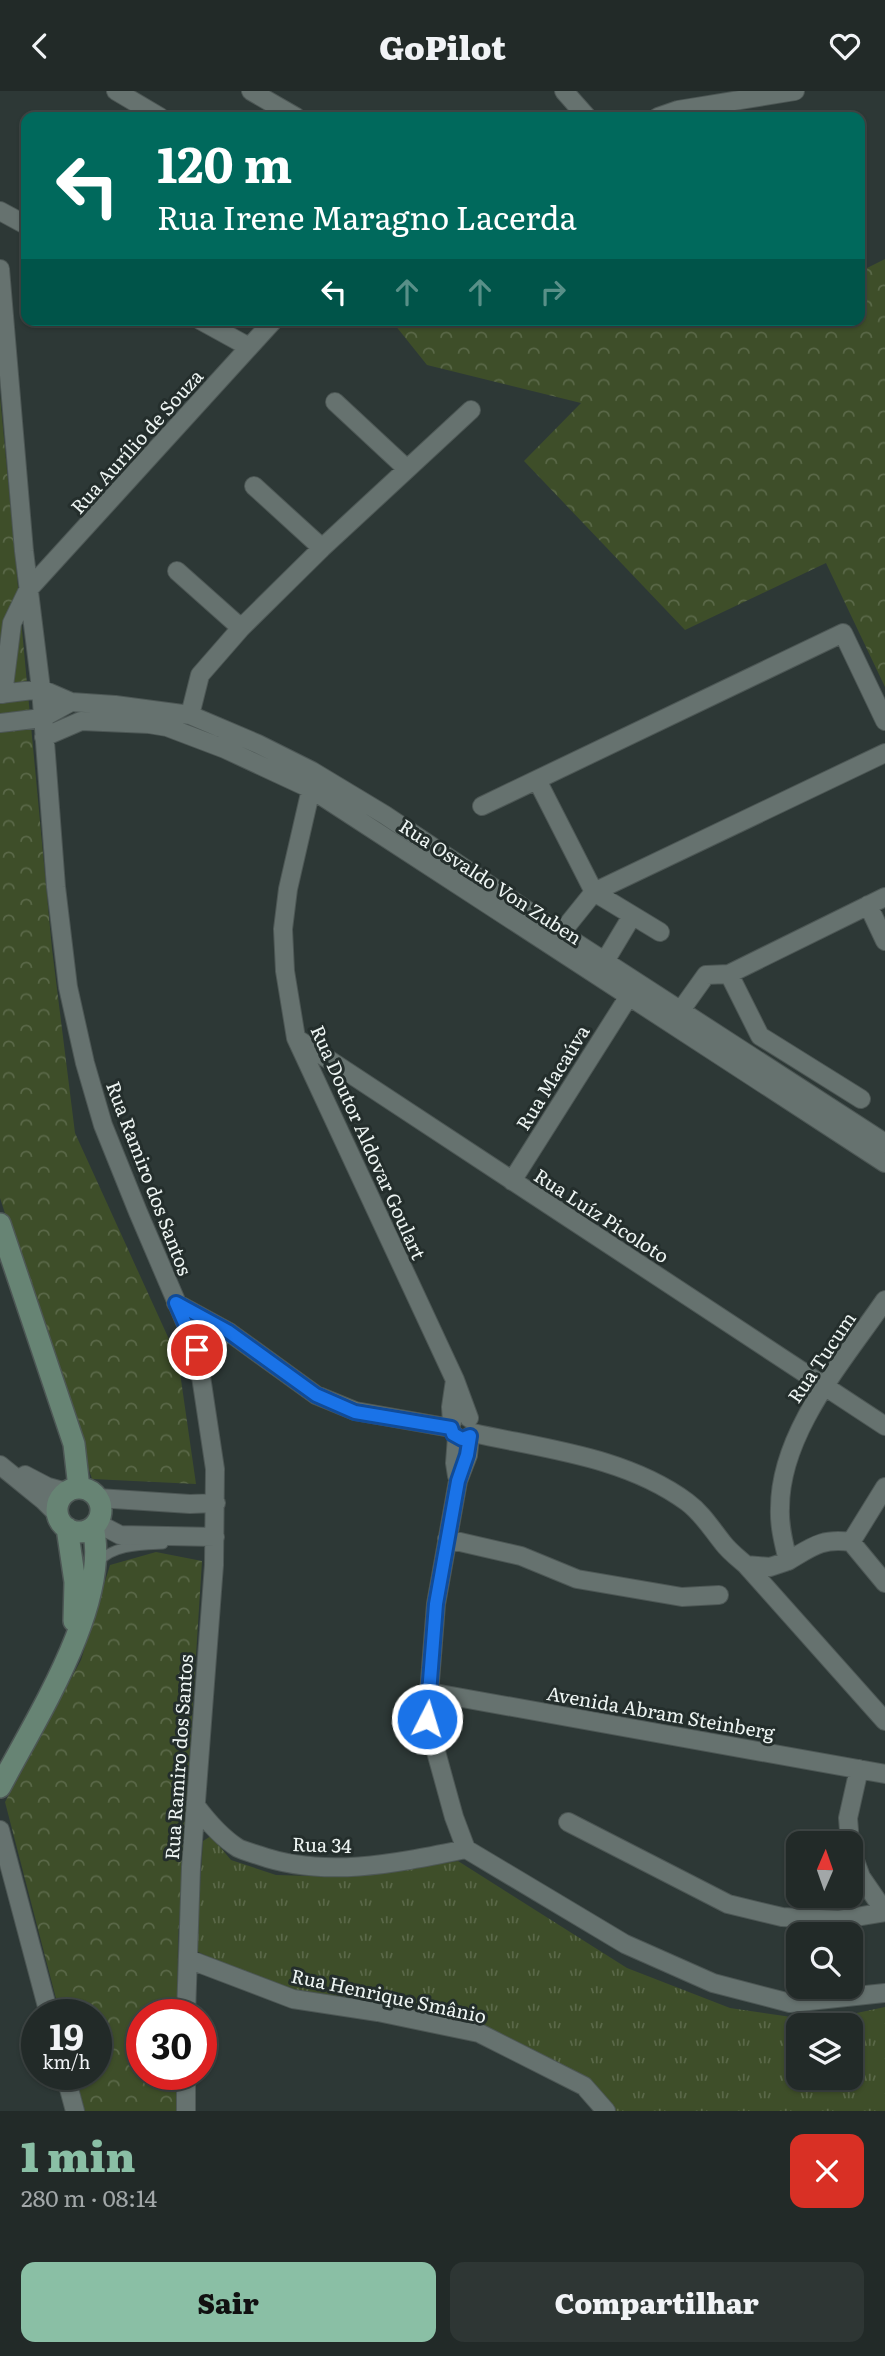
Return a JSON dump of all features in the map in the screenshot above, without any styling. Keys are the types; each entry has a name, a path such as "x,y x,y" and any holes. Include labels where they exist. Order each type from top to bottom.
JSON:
{"street":[{"path":"116,91 152,112"},
{"path":"251,91 287,112"},
{"path":"564,91 583,112"},
{"path":"672,112 795,91"},
{"path":"0,211 21,222"},
{"name":"Rua Ramiro dos Santos","path":"0,269 28,590 41,689 56,887 68,987 85,1063 103,1125 197,1350 215,1469 215,1538 196,1806 187,1999"},
{"path":"211,326 249,347"},
{"name":"Rua Aurílio de Souza","path":"28,590 268,326"},
{"path":"335,402 407,469"},
{"path":"190,715 200,675 209,662 322,548 471,410"},
{"path":"254,486 322,548"},
{"path":"177,571 241,628"},
{"path":"28,590 12,623 2,694 41,689"},
{"path":"482,806 843,633 885,721"},
{"name":"Rua Osvaldo Von Zuben","path":"41,689 71,702 190,715 312,771 385,815 561,933 885,1143"},
{"path":"0,723 43,717 71,702"},
{"name":"Rua Osvaldo Von Zuben","path":"44,737 81,721 167,727 225,749 311,789 885,1163"},
{"path":"561,933 594,892 885,753"},
{"path":"537,780 594,892 660,932"},
{"name":"Rua Doutor Aldovar Goulart","path":"311,789 288,889 283,929 285,971 296,1038 455,1380 451,1407 462,1429 455,1463 458,1481 436,1604 427,1719 454,1817 466,1849"},
{"path":"681,1010 706,975 729,974 885,897"},
{"path":"868,905 885,941"},
{"path":"605,961 632,916"},
{"path":"729,974 760,1035 861,1099"},
{"name":"Rua Macaúva","path":"512,1181 629,996"},
{"name":"Rua Luíz Picoloto","path":"296,1038 885,1426"},
{"path":"0,1223 74,1444 73,1490 59,1503 75,1582 74,1647"},
{"name":"Rua Tucum","path":"788,1561 780,1528 779,1506 789,1457 808,1409 885,1300"},
{"path":"176,1303 229,1332 316,1395 355,1412 462,1429 624,1468 667,1489 704,1517 725,1546 746,1565 885,1721"},
{"path":"197,1350 229,1332"},
{"path":"0,1463 48,1487 93,1493 97,1517 93,1578 74,1647 0,1787"},
{"path":"0,1463 76,1532 85,1531 97,1517 216,1503"},
{"path":"851,1542 885,1487"},
{"path":"97,1517 120,1535 215,1538"},
{"path":"447,1539 521,1556 577,1579 682,1597 719,1595"},
{"path":"746,1565 770,1567 788,1561 820,1543 833,1540 851,1542 885,1583"},
{"name":"Avenida Abram Steinberg","path":"429,1692 885,1773"},
{"path":"849,1831 848,1818 859,1769"},
{"name":"Rua 34","path":"196,1806 215,1830 239,1849 283,1864 338,1869 425,1858 466,1849"},
{"path":"568,1822 727,1904 782,1917 838,1920 885,1912 863,1880"},
{"path":"0,1830 45,1999"},
{"path":"466,1849 625,1944 713,1983 790,2003 885,1993"},
{"name":"Rua Henrique Smânio","path":"188,1959 293,1999 378,2012 479,2033 584,2086 606,2111"},
{"path":"69,2090 75,2111"},
{"path":"186,2090 186,2111"}],"lane":[{"path":"93,1578 99,1560 128,1547 215,1538"}],"green space":[{"path":"885,259 885,687 826,563 685,630 524,461 581,403 427,365 396,326 865,326 865,269"},
{"path":"0,396 52,949 75,1133 178,1359 196,1484 92,1479 0,1198"},
{"path":"156,1552 202,1561 178,1939 177,1999 126,1999 126,2090 176,2090 176,2111 85,2111 79,2090 112,2090 112,1999 56,1999 5,1802 81,1660 110,1565"},
{"path":"211,1836 231,1860 276,1875 345,1877 458,1861 627,1968 730,2008 786,2016 786,2090 863,2090 863,2013 857,2013 885,2007 885,2111 611,2111 483,2029 285,1991 196,1951 203,1841"}],"route":[{"path":"197,1350 176,1303 229,1332 316,1395 355,1412 451,1428 453,1434 462,1439 470,1436 464,1467 458,1481 436,1604 427,1719"}]}
